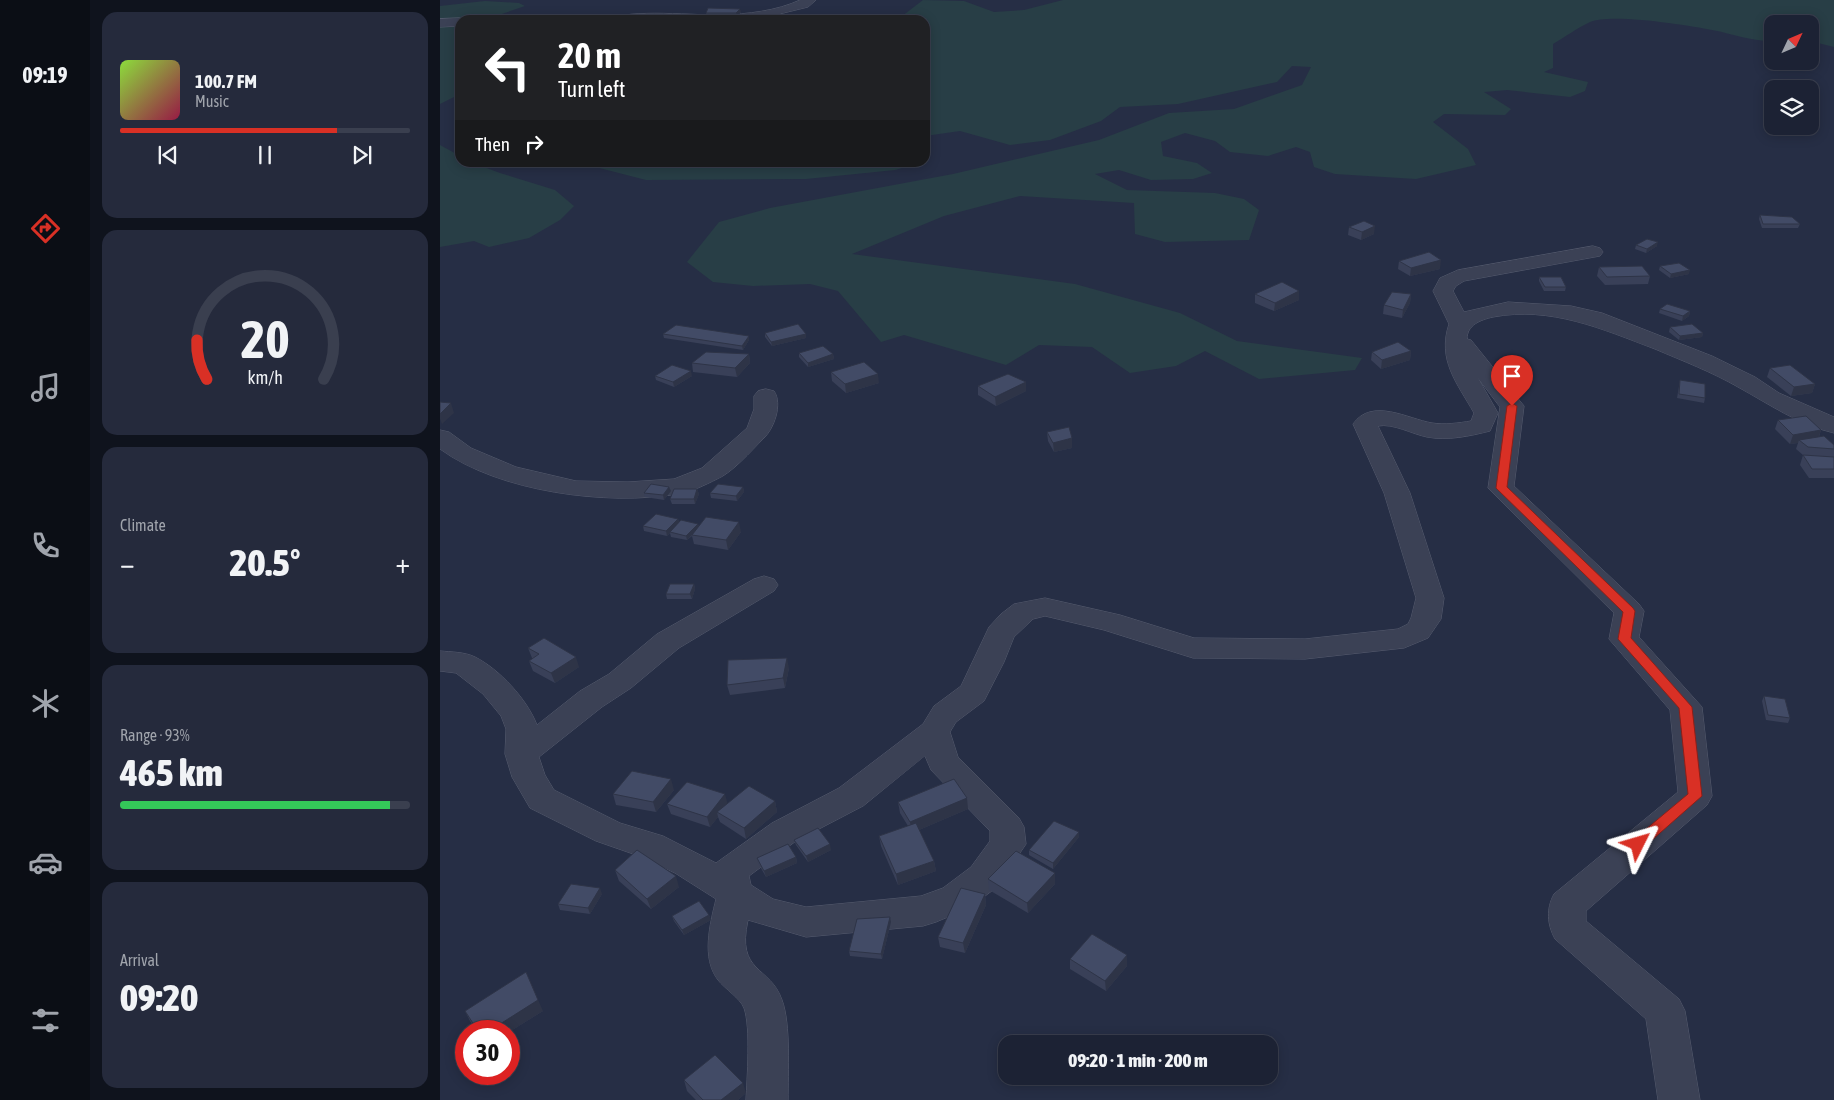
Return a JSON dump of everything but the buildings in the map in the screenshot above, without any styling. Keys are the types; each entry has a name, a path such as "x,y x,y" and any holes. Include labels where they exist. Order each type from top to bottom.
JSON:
{"street":[{"path":"759,15 803,4 810,0"},
{"path":"440,23 455,22"},
{"path":"1593,252 1458,276 1447,282 1443,291 1458,330 1512,406 1501,488 1629,611 1624,639 1686,707 1695,796 1566,905 1568,928 1665,1011 1678,1100"},
{"path":"767,1100 768,1049 763,1001 731,968 726,934 735,894 730,871 784,832 851,796 934,732 945,714 973,693 989,662 1000,634 1010,621 1024,611 1045,607 1110,622 1193,648 1306,649 1404,638 1418,630 1426,619 1430,598 1397,493 1365,424 1370,419 1380,417 1433,431 1459,431 1481,426 1486,413 1457,362 1458,330 1476,314 1508,308 1571,312 1594,318 1704,361 1747,382 1771,398 1834,426"},
{"path":"440,437 462,452 508,472 576,489 628,490 678,486 711,474 758,431 766,409 766,396"},
{"path":"521,754 591,699 620,681 668,641 764,585"},
{"path":"440,661 464,664 494,686 516,712 522,730 521,754 529,777 542,799 608,832 651,846 688,863 763,911 806,922 923,911 956,898 984,877 1008,844 1007,827 943,762 934,732"}],"shaded area":[{"path":"923,0 964,1 994,12 1024,10 1063,0 1834,0 1834,47 1819,43 1819,15 1764,15 1764,41 1668,23 1631,19 1590,22 1553,44 1553,68 1544,72 1588,82 1585,91 1570,97 1507,90 1484,92 1511,109 1505,115 1444,114 1433,122 1468,149 1476,165 1416,179 1335,174 1314,167 1310,152 1296,147 1268,156 1230,152 1215,141 1185,133 1161,142 1163,156 1197,163 1212,173 1193,179 1151,180 1119,170 1095,174 1127,190 1215,193 1244,199 1259,210 1249,240 1165,242 1135,234 1134,203 1020,196 944,216 852,254 1075,284 1180,313 1237,341 1362,358 1355,370 1259,379 1205,351 1176,366 1130,373 1092,347 1039,345 1006,365 904,335 881,342 838,291 810,284 753,286 713,282 687,262 719,222 770,208 953,174 1099,140 1169,113 1234,109 1302,85 1311,67 1292,66 1277,82 1178,104 1120,107 1101,121 1050,140 1010,145 960,131 930,135 930,15 904,15"},
{"path":"485,1 519,3 525,6 499,15 455,15 455,96 440,104 440,6"},
{"path":"440,145 455,153 455,167 484,167 555,190 574,206 560,220 529,238 489,247 474,241 440,247"},
{"path":"596,167 906,167 895,170 806,179 646,180"}],"route":[{"path":"1512,406 1501,488 1629,611 1624,639 1686,707 1695,796 1638,844"}]}
